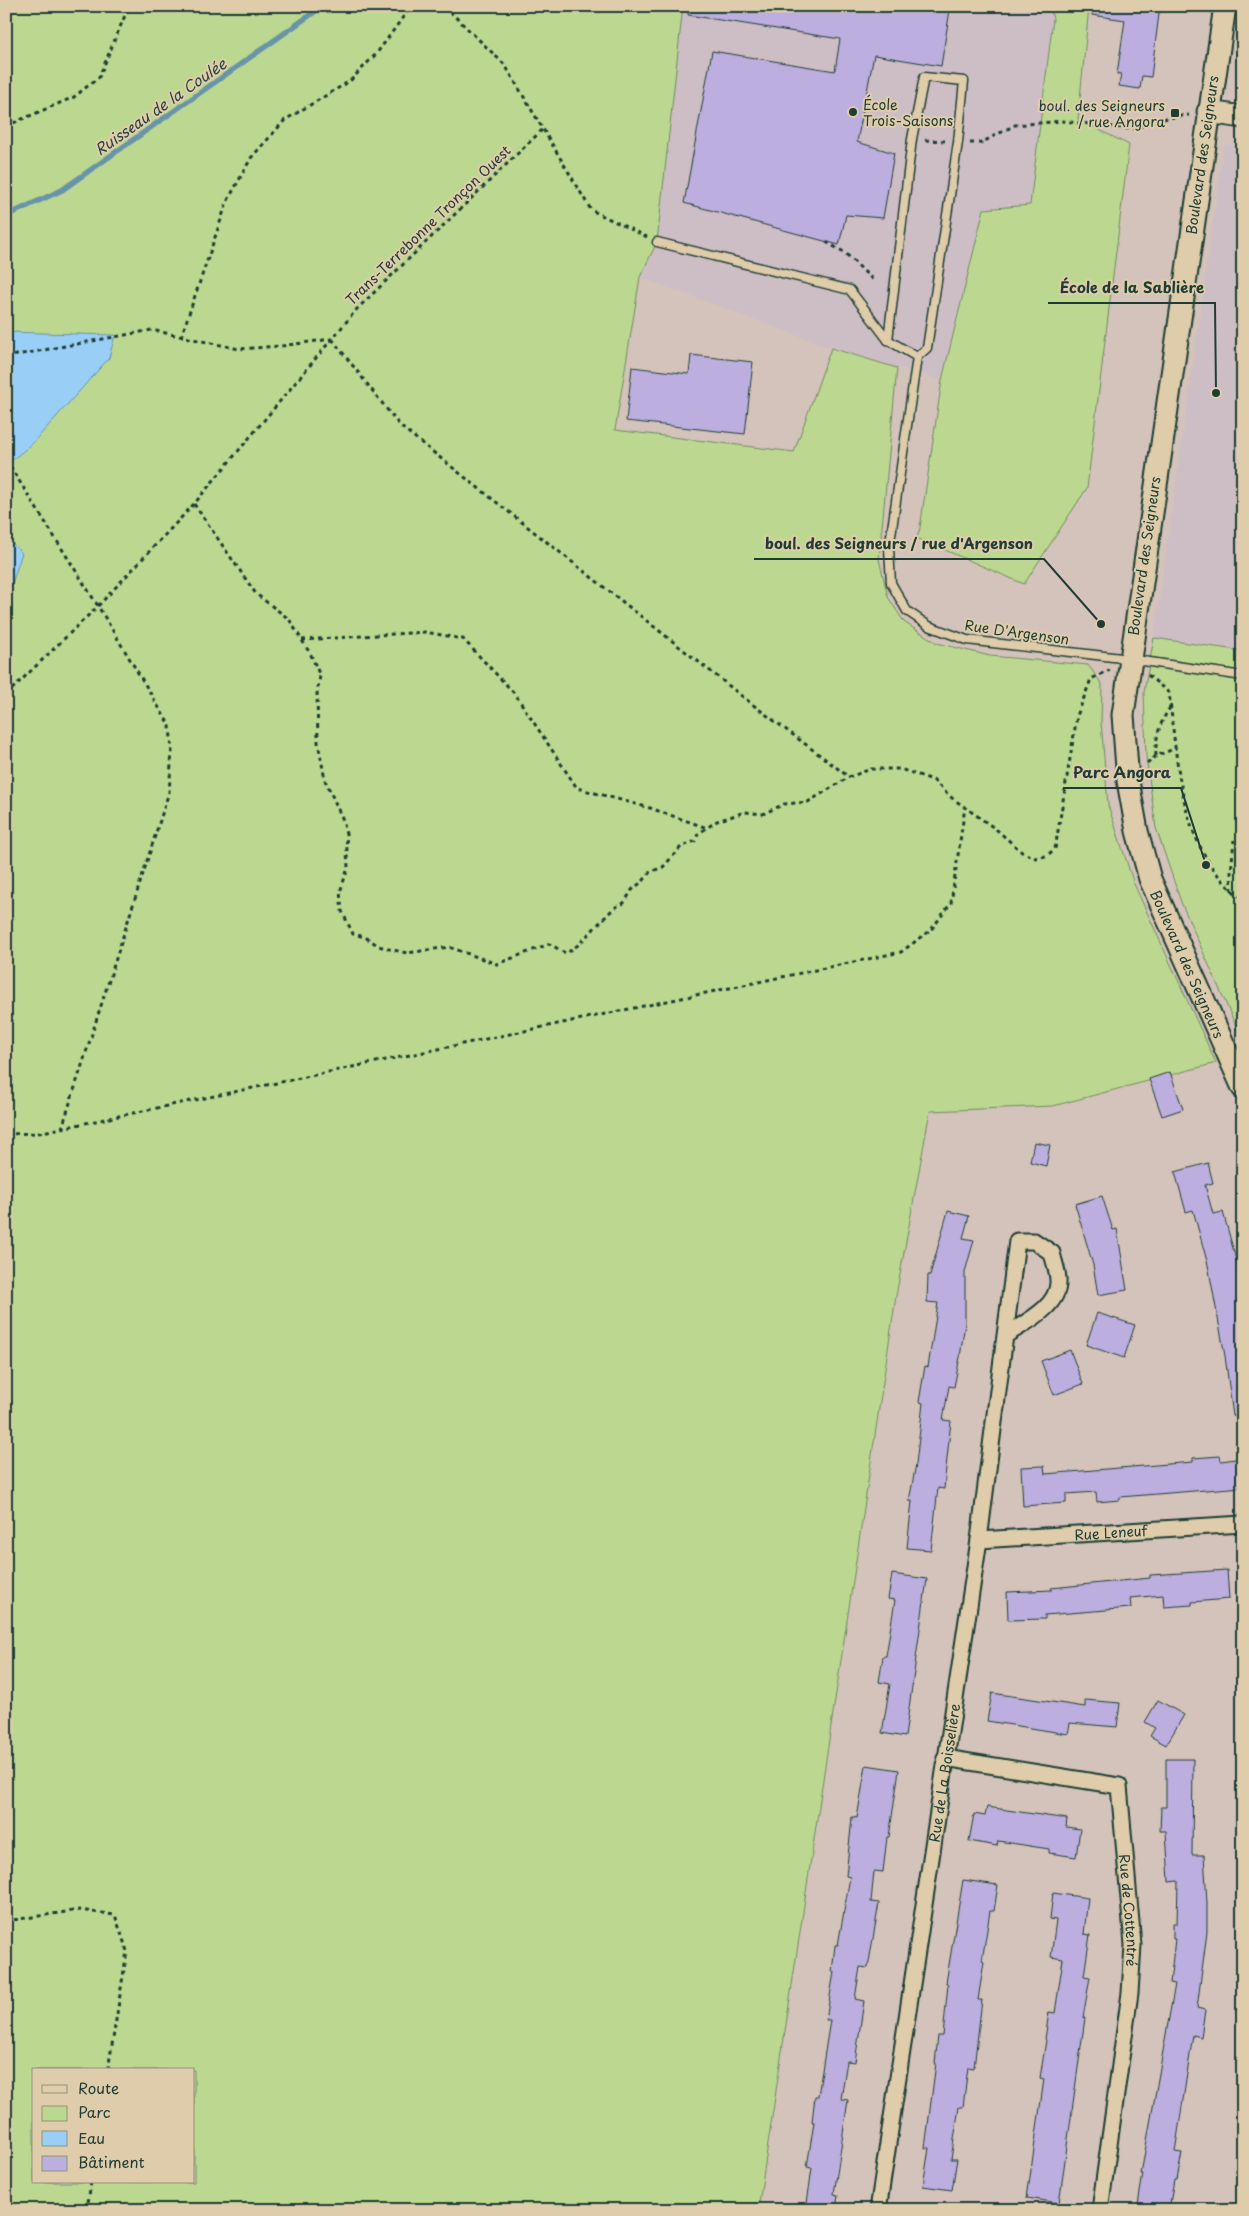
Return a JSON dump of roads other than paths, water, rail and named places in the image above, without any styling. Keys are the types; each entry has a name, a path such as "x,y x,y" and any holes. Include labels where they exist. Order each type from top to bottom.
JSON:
{"street":[{"name":"Boulevard des Seigneurs","path":"1225,6 1208,112 1123,715 1128,781 1137,831 1150,879 1243,1088"},
{"path":"1208,112 1243,117"},
{"name":"Rue de La Boisselière","path":"878,2210 979,1540 1017,1241 1034,1241 1052,1253 1059,1282 1053,1299 1039,1313 1006,1335"},
{"name":"Rue Leneuf","path":"979,1540 1243,1524"},
{"name":"Rue de Cottentré","path":"945,1758 1119,1786 1133,1945 1130,1993 1100,2210"}],"lane":[{"path":"657,242 850,290 888,340 917,357 927,348 958,142 964,81 924,77 912,139 888,340"},
{"name":"Rue D'Argenson","path":"917,357 889,549 891,583 907,611 930,626 967,640 1130,659 1243,676"}],"water":[{"path":"6,332 115,335 109,358 32,444 6,465"},
{"path":"6,537 22,553 6,602"}],"waterway":[{"name":"Ruisseau de la Coulée","path":"6,216 62,190 323,6"}],"place":[{"name":"École Trois-Saisons","path":"853,112"},
{"name":"boul. des Seigneurs / rue Angora","path":"1175,113"},
{"name":"École de la Sablière","path":"1216,393"},
{"name":"boul. des Seigneurs / rue d'Argenson","path":"1101,624"},
{"name":"Parc Angora","path":"1206,865"}]}
